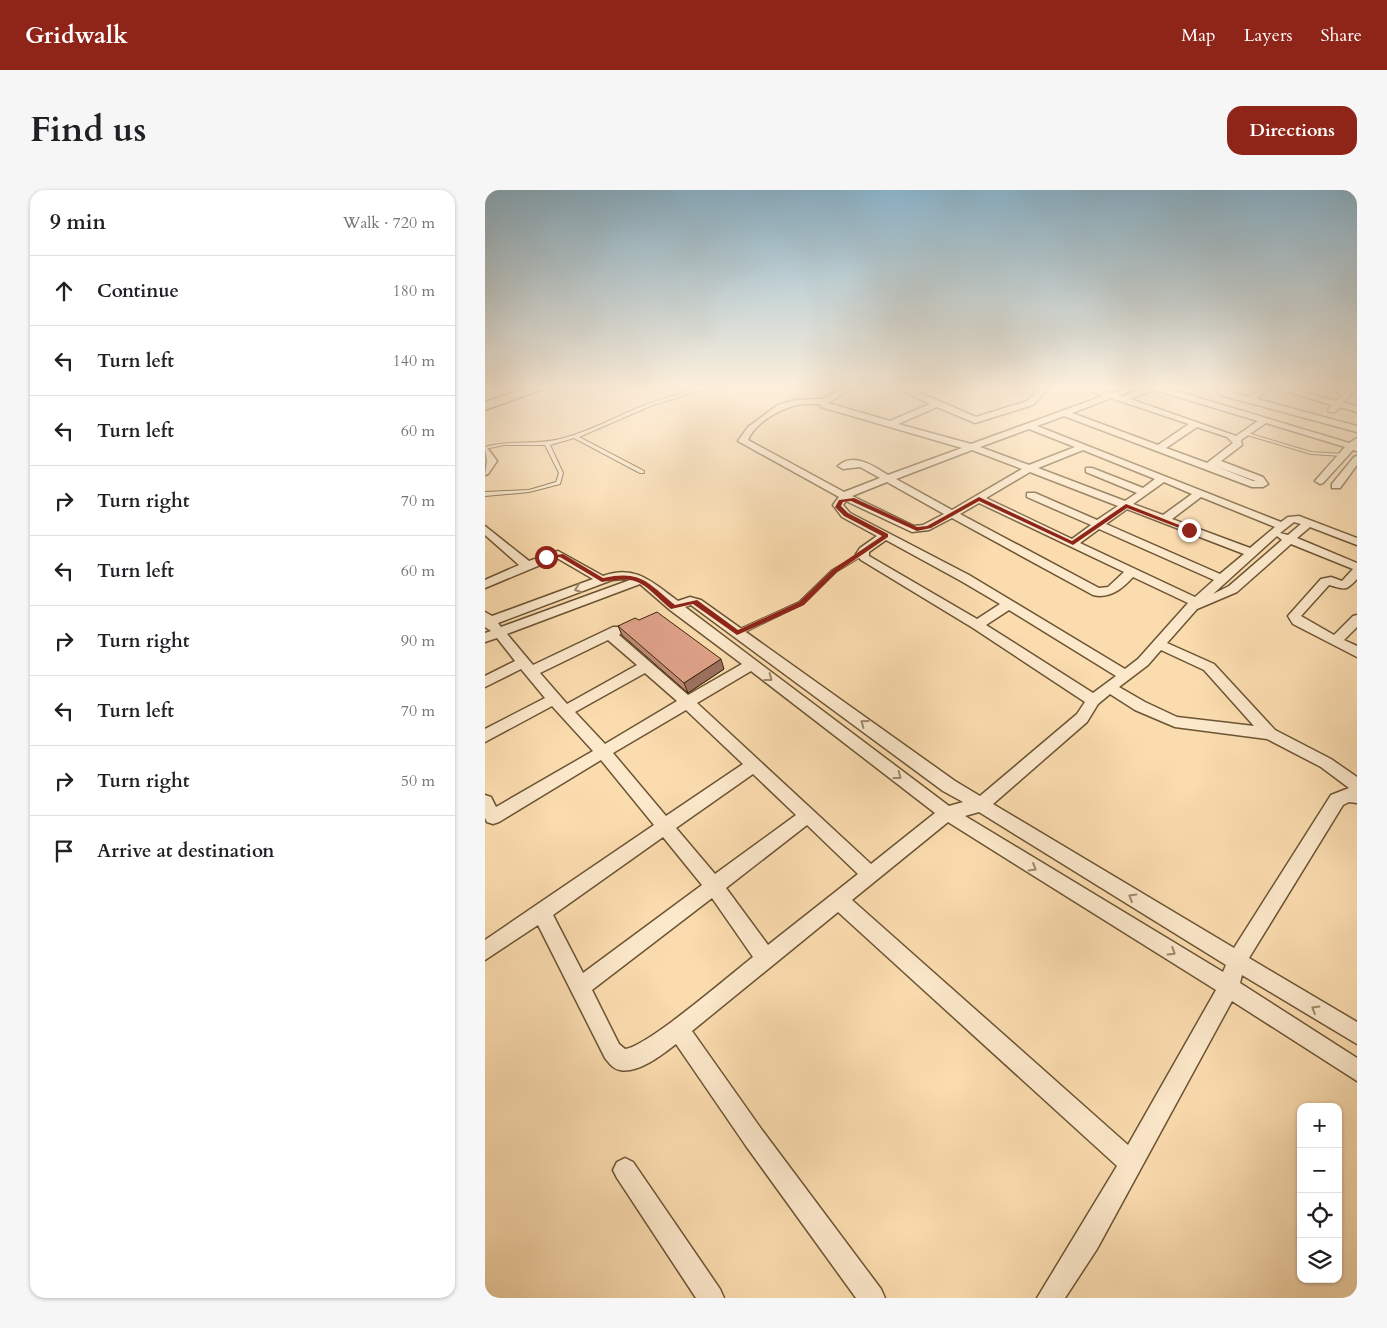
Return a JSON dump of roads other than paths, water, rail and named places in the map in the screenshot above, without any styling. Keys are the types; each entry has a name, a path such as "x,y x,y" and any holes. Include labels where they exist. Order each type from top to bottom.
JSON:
{"street":[{"path":"744,440 743,441 846,499 917,529 929,527 1030,468 1083,447"},
{"path":"945,440 984,451 1252,552"},
{"path":"894,481 973,447 997,440"},
{"path":"1009,440 984,451 846,499 838,507 846,514 1009,604 1127,676"},
{"path":"1065,440 1199,494 1278,529 1291,539 1357,566"},
{"path":"1134,440 1211,465 1239,443 1237,440"},
{"path":"1159,449 1173,440"},
{"path":"1329,440 1353,447"},
{"path":"1320,481 1343,455 1353,447"},
{"path":"485,449 492,461 485,472"},
{"path":"1336,486 1357,459"},
{"path":"1063,481 1113,460"},
{"path":"843,466 851,463 862,464 1097,592 1106,593 1114,590 1133,571"},
{"path":"1332,468 1346,472"},
{"path":"1089,470 1143,492"},
{"path":"1073,544 1162,479"},
{"path":"1163,520 1199,494"},
{"path":"1031,495 1223,580"},
{"path":"979,499 1133,571 1193,605"},
{"path":"542,912 612,1051 621,1060 633,1059 678,1029 765,956 793,938 947,813 981,805 1073,726 1093,700 1143,662 1193,605 1278,529 1294,518 1309,522 1357,542"},
{"path":"1193,605 1233,589 1309,522"},
{"path":"485,529 527,566"},
{"path":"886,536 862,554 865,558 977,625 1093,700"},
{"path":"485,584 558,554 602,580"},
{"path":"1344,586 1357,572"},
{"path":"489,626 602,580 623,576 641,580 668,608 720,642 947,813 1018,859 1229,987 1357,1070"},
{"path":"489,626 641,580"},
{"path":"1357,591 1327,581 1294,616 1297,621 1357,652"},
{"path":"668,608 694,602 949,786 1357,1034"},
{"path":"977,625 1009,604"},
{"path":"1336,641 1357,619"},
{"path":"485,682 610,634 633,623"},
{"path":"489,626 604,753 714,886 765,956"},
{"path":"720,642 737,633"},
{"path":"610,634 688,703 870,874"},
{"path":"1159,644 1209,667 1270,734"},
{"path":"485,802 489,820 750,665"},
{"path":"566,711 646,666"},
{"path":"1110,688 1140,706 1175,722 1270,734 1326,763 1357,786"},
{"path":"485,736 554,699"},
{"path":"485,951 754,764"},
{"path":"1050,1298 1088,1240 1229,987 1236,962 1337,800 1348,795 1357,796"},
{"path":"579,988 807,815"},
{"path":"838,900 1131,1163"},
{"path":"678,1029 754,1138 872,1298"},
{"path":"625,1170 711,1298"}],"lane":[{"path":"485,449 507,442 547,444 565,440"},
{"path":"581,440 642,472"},
{"path":"1266,440 1319,455 1343,455"},
{"path":"485,494 529,491 558,483 561,473 547,444"},
{"path":"737,633 801,603 835,571 862,554"}]}
